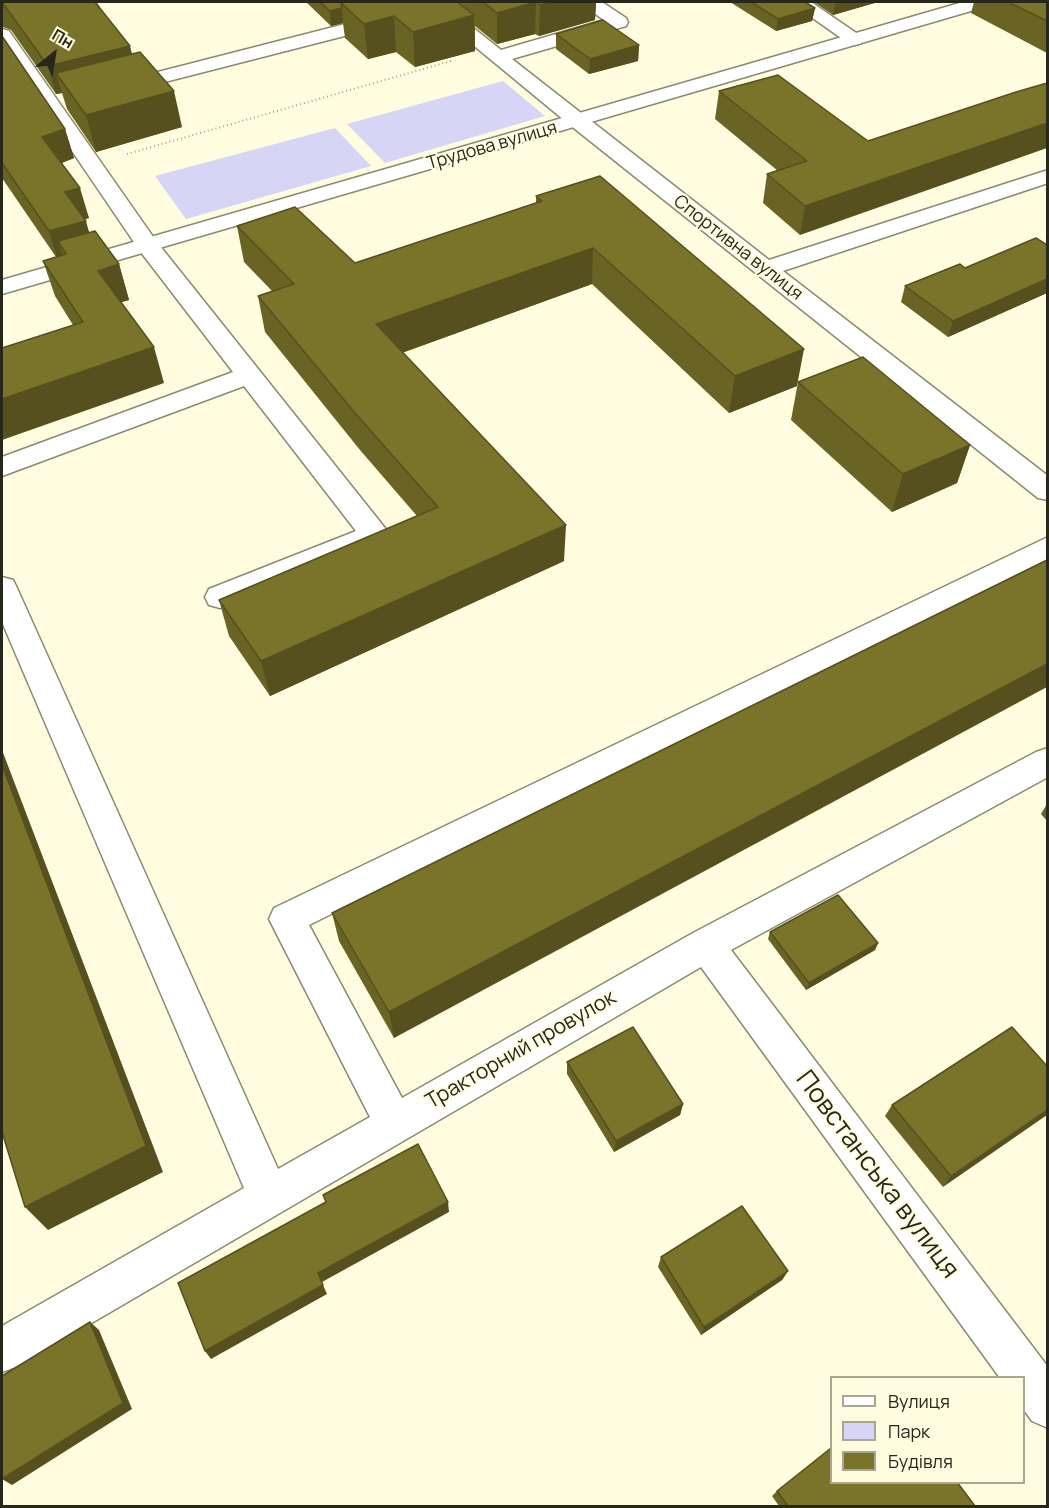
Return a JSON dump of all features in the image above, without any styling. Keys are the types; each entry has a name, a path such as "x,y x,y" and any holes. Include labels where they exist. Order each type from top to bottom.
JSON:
{"street":[{"path":"498,57 619,22 591,2"},
{"path":"799,2 855,39"},
{"name":"Трудова вулиця","path":"2,287 577,121 969,3"},
{"path":"95,94 420,9"},
{"name":"Спортивна вулиця","path":"420,9 498,57 1047,491"},
{"path":"3,40 148,246 375,535 220,597"},
{"path":"50,105 73,99"},
{"path":"765,269 1047,177"},
{"path":"2,467 249,375"},
{"path":"394,1123 287,919 1047,547"},
{"path":"2,588 269,1196"},
{"name":"Тракторний провулок","path":"2,1350 706,945 1047,761"},
{"name":"Повстанська вулиця","path":"706,945 1047,1405"}],"path":[{"path":"91,165 455,60"}],"green space":[{"path":"503,81 545,116 385,163 347,124"},
{"path":"335,128 371,166 186,219 155,176"}],"building":[{"path":"2,2 95,2 130,46 48,66"},
{"path":"320,2 346,2 341,3 342,8 330,11"},
{"path":"457,2 474,15 413,32 394,16 364,24 341,3"},
{"path":"483,2 536,2 497,13"},
{"path":"536,2 552,2 540,5"},
{"path":"751,2 805,2 815,8 778,19"},
{"path":"1008,2 1047,2 1047,21"},
{"path":"603,20 639,45 590,59 556,34"},
{"path":"2,36 65,129 42,137 80,188 65,192 86,221 49,231 2,163"},
{"path":"140,52 174,91 86,115 56,73"},
{"path":"778,75 868,141 1047,83 1047,123 805,206 767,174 807,161 719,91"},
{"path":"600,176 804,349 735,376 593,248 376,324 566,525 261,661 219,600 438,507 355,413 258,296 294,284 237,226 295,207 355,263 542,201 536,196"},
{"path":"95,231 119,264 98,271 154,347 2,399 2,348 83,322 43,261 66,254 58,241"},
{"path":"1036,238 1047,245 1047,279 953,321 905,286 960,264 965,268"},
{"path":"863,357 970,445 903,474 798,382"},
{"path":"1047,560 1047,664 389,1012 332,913"},
{"path":"2,765 146,1146 25,1207 2,1132"},
{"path":"838,895 878,943 809,983 770,932"},
{"path":"633,1027 683,1104 616,1141 567,1062"},
{"path":"1012,1027 1047,1066 1047,1110 951,1176 892,1105"},
{"path":"418,1144 448,1202 318,1273 323,1285 205,1351 178,1283 326,1202 323,1195"},
{"path":"742,1206 788,1271 704,1327 661,1257"},
{"path":"90,1322 123,1403 2,1479 2,1376"},
{"path":"830,1449 830,1484 958,1484 975,1506 788,1506 777,1491"}]}
